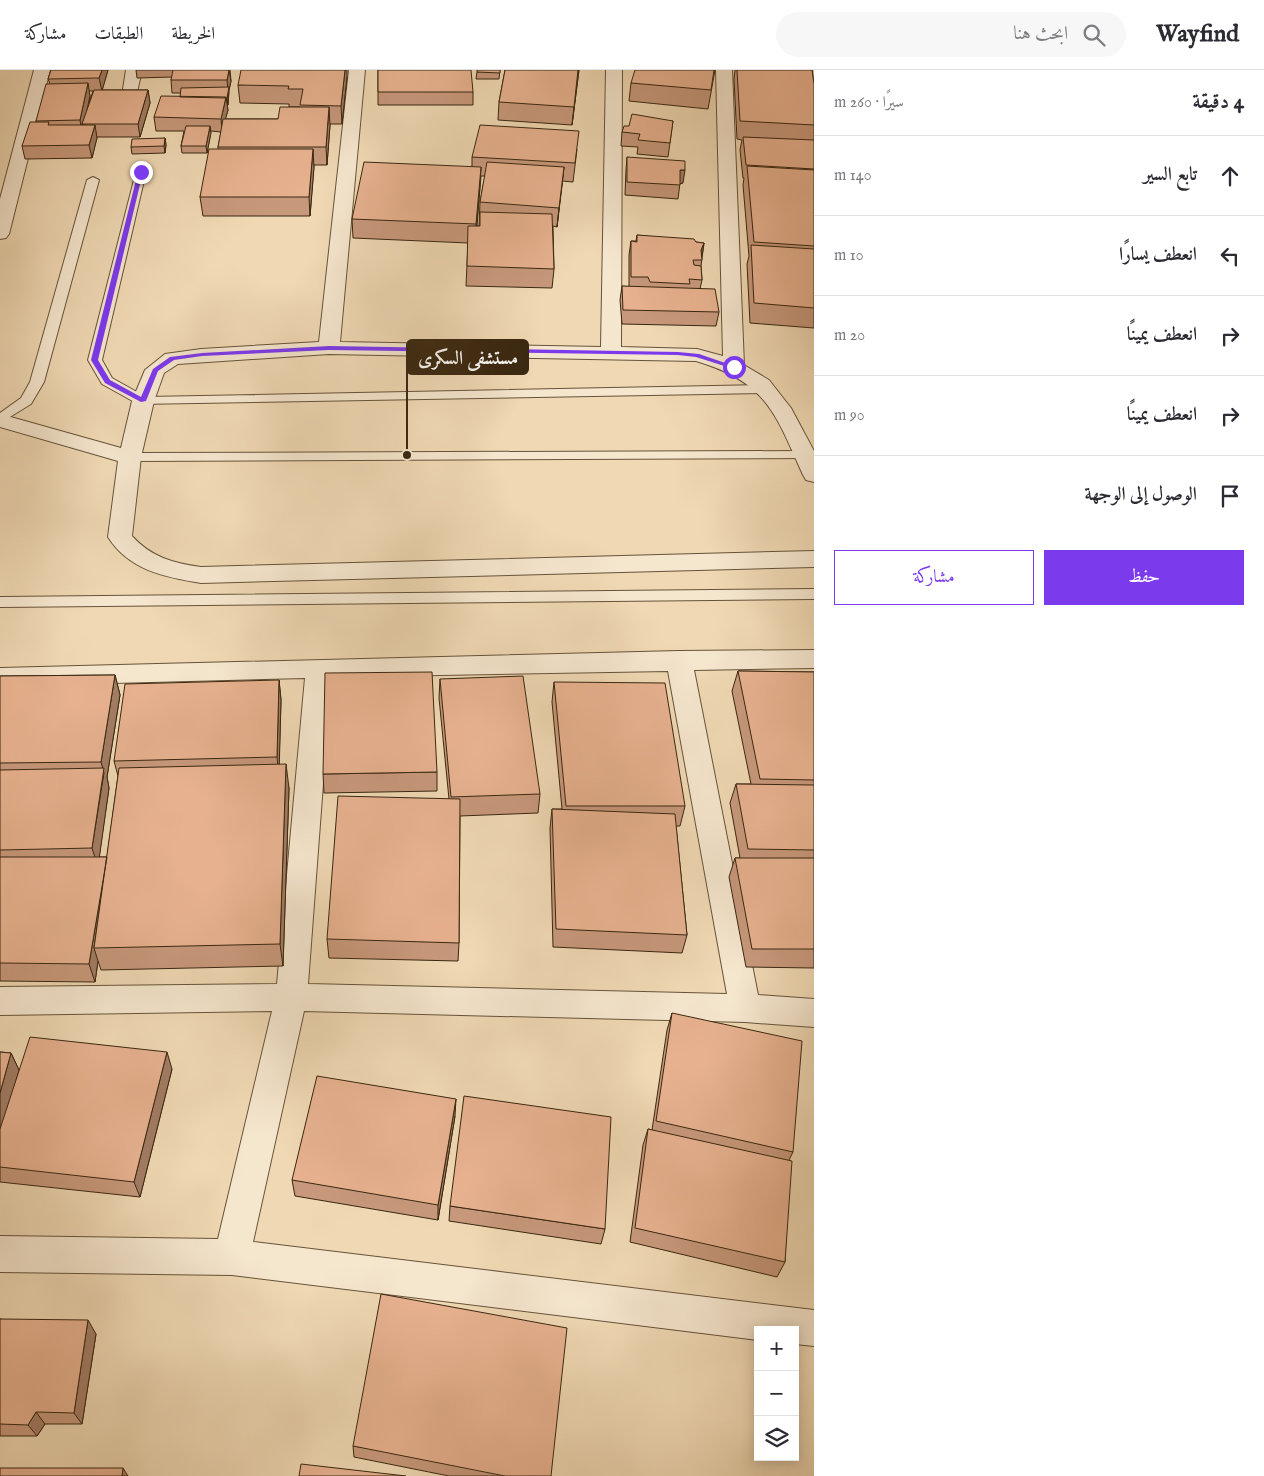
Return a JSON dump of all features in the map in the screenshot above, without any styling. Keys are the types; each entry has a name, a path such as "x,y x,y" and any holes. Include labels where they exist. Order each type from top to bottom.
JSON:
{"street":[{"path":"0,234 42,70"},
{"path":"131,89 134,70"},
{"path":"329,348 357,70"},
{"path":"611,352 614,70"},
{"path":"724,70 734,367"},
{"path":"810,465 768,389 734,367 697,355 329,348 172,358 155,370 143,401 130,457 120,537 136,555 168,570 201,575 814,559"},
{"path":"0,420 130,457"},
{"path":"0,677 678,660 814,659"},
{"path":"678,660 745,1008"},
{"path":"232,1257 291,998 319,668"},
{"path":"0,1001 291,998 745,1008 814,1013"},
{"path":"0,1254 232,1257 814,1328"}],"lane":[{"path":"141,172 94,360 107,381 143,401 768,389"},
{"path":"0,420 26,402 37,382 93,180"},
{"path":"130,457 810,465"},
{"path":"0,602 814,594"}],"building":[{"path":"51,70 102,70 99,78 48,79"},
{"path":"173,70 229,70 227,80 171,80"},
{"path":"241,70 345,70 341,106 300,105 303,89 288,89 289,86 238,85"},
{"path":"378,70 471,70 473,92 378,92"},
{"path":"477,70 500,70 500,73 477,72"},
{"path":"505,70 578,70 574,107 499,102"},
{"path":"635,70 714,70 711,90 631,83"},
{"path":"737,70 812,70 814,125 740,121"},
{"path":"88,83 80,120 36,121 46,84"},
{"path":"229,87 227,98 180,97 181,88"},
{"path":"94,90 148,90 138,124 82,124"},
{"path":"161,96 226,97 221,119 154,117"},
{"path":"280,107 329,107 326,147 218,147 223,119 278,119"},
{"path":"632,114 673,121 670,143 638,140 640,134 622,132 624,126 629,126"},
{"path":"30,122 49,122 48,125 95,125 89,145 22,146"},
{"path":"480,125 579,131 575,163 472,157"},
{"path":"186,126 210,126 206,146 181,146"},
{"path":"743,137 814,140 814,169 746,165"},
{"path":"165,138 164,146 131,147 132,139"},
{"path":"209,149 313,149 309,197 200,197"},
{"path":"627,157 685,161 685,170 680,170 680,185 627,182"},
{"path":"364,162 481,167 476,224 352,219"},
{"path":"487,162 564,167 559,208 480,202"},
{"path":"747,166 814,170 814,246 754,242"},
{"path":"480,212 552,214 554,269 467,266 468,226 480,226"},
{"path":"637,235 694,239 696,242 704,243 701,250 702,260 693,260 694,265 701,266 702,280 689,279 690,284 650,282 648,277 631,277 631,241 637,242"},
{"path":"751,245 814,249 814,308 754,303"},
{"path":"622,286 715,289 719,312 623,310"},
{"path":"738,671 814,672 814,780 760,779"},
{"path":"432,672 437,772 323,774 325,673"},
{"path":"115,675 101,762 0,763 0,676"},
{"path":"523,676 540,794 451,797 440,679"},
{"path":"279,680 277,757 114,761 125,684"},
{"path":"554,682 665,683 685,806 566,806"},
{"path":"286,764 280,944 94,948 119,768"},
{"path":"104,768 92,848 0,850 0,770"},
{"path":"736,784 814,785 814,850 748,849"},
{"path":"338,796 460,799 459,943 327,939"},
{"path":"552,809 675,814 687,935 556,929"},
{"path":"0,857 107,857 89,964 0,963"},
{"path":"735,858 814,858 814,949 752,949"},
{"path":"672,1013 802,1041 793,1152 656,1121"},
{"path":"30,1037 167,1052 134,1182 0,1167 0,1129"},
{"path":"0,1052 11,1053 0,1093"},
{"path":"317,1076 456,1099 438,1205 292,1180"},
{"path":"464,1096 611,1117 605,1229 450,1206"},
{"path":"648,1129 792,1161 785,1262 635,1228"},
{"path":"381,1294 567,1328 551,1476 505,1476 353,1446"},
{"path":"0,1319 88,1320 74,1413 36,1412 28,1425 0,1424"},
{"path":"301,1464 406,1476 299,1476"},
{"path":"0,1468 123,1468 122,1476 0,1476"}],"place":[{"name":"مستشفى السكرى","path":"407,455"}],"route":[{"path":"141,172 94,360 107,381 143,401 155,370 172,358 202,355 329,348 678,353 697,355 734,367"}]}
